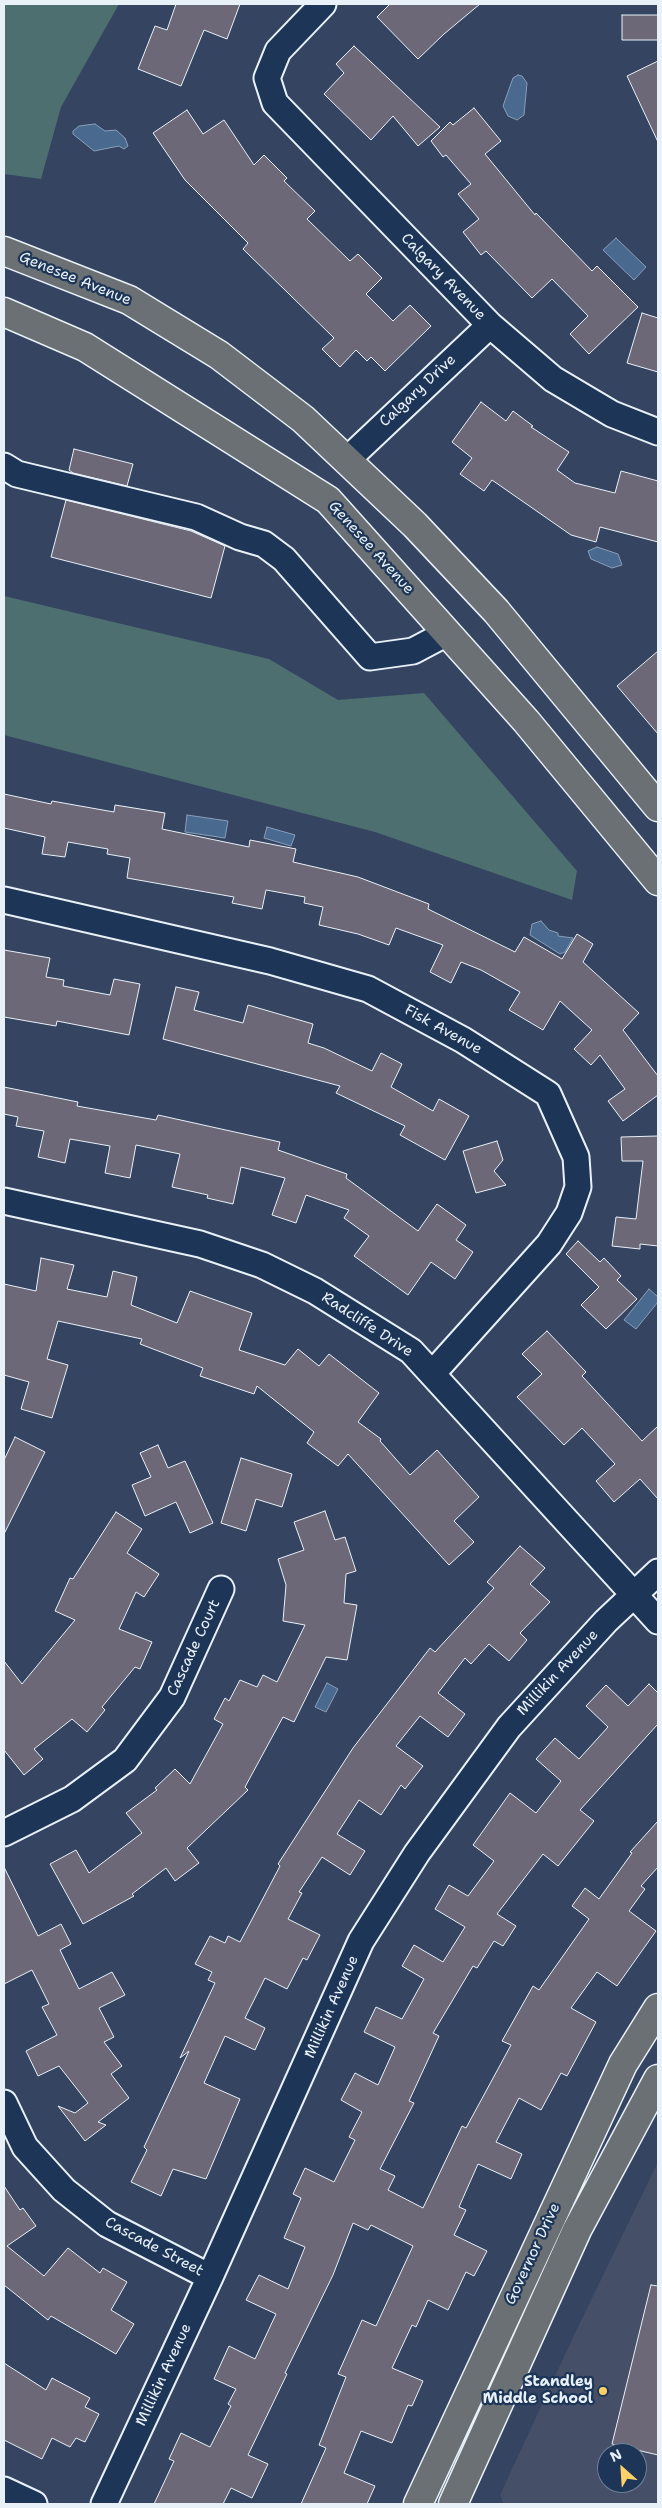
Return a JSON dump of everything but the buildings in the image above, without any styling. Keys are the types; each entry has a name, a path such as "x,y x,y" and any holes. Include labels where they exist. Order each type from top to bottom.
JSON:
{"main road":[{"name":"Genesee Avenue","path":"4,252 129,300 219,355 303,419 348,459 415,525 496,611 658,807"},
{"name":"Genesee Avenue","path":"4,312 85,347 328,500 526,722 658,881"},
{"name":"Governor Drive","path":"418,2504 623,2064 658,2008"},
{"name":"Governor Drive","path":"453,2504 577,2230 658,2078"}],"street":[{"name":"Calgary Avenue","path":"323,4 278,51 267,78 275,103 490,325 553,379 612,414 658,432"},
{"name":"Calgary Drive","path":"348,459 490,325"},
{"path":"4,466 16,474 196,517 240,537 264,544 284,559 370,657 413,652 447,633"},
{"name":"Fisk Avenue","path":"4,900 270,961 368,989 463,1040 548,1094 576,1157 578,1187 569,1213 549,1244 432,1374"},
{"name":"Radcliffe Drive","path":"4,1201 200,1244 262,1265 315,1291 411,1350 658,1621"},
{"name":"Millikin Avenue","path":"104,2504 210,2277 362,1941 418,1853 509,1727 633,1595 658,1572"},
{"name":"Cascade Court","path":"4,1833 72,1799 125,1760 172,1697 221,1589"},
{"name":"Cascade Street","path":"4,2103 25,2147 64,2190 107,2224 210,2277"},
{"path":"4,2490 34,2504"}],"shaded area":[{"path":"518,75 522,76 527,83 524,115 517,120 508,116 503,106 513,78"},
{"path":"95,124 105,131 116,130 125,138 128,146 124,149 119,146 94,151 73,134 73,131 79,126"},
{"path":"616,238 646,267 634,280 603,250"},
{"path":"597,547 618,554 622,565 612,568 591,559 588,551"},
{"path":"187,815 228,821 225,838 185,832"},
{"path":"267,827 295,835 291,846 264,838"},
{"path":"541,921 549,930 558,933 558,936 573,938 565,952 560,954 530,935 532,924"},
{"path":"649,1289 658,1297 658,1302 636,1329 624,1320"},
{"path":"327,1683 338,1689 326,1712 315,1707"},
{"name":"Standley Middle School","path":"658,2162 658,2504 504,2504 500,2495 577,2329"}],"green space":[{"path":"4,4 119,4 61,107 41,179 4,174"},
{"path":"4,596 269,659 338,700 424,693 577,871 572,900 375,832 4,735"}],"place":[{"name":"Standley Middle School","path":"603,2391"}]}
